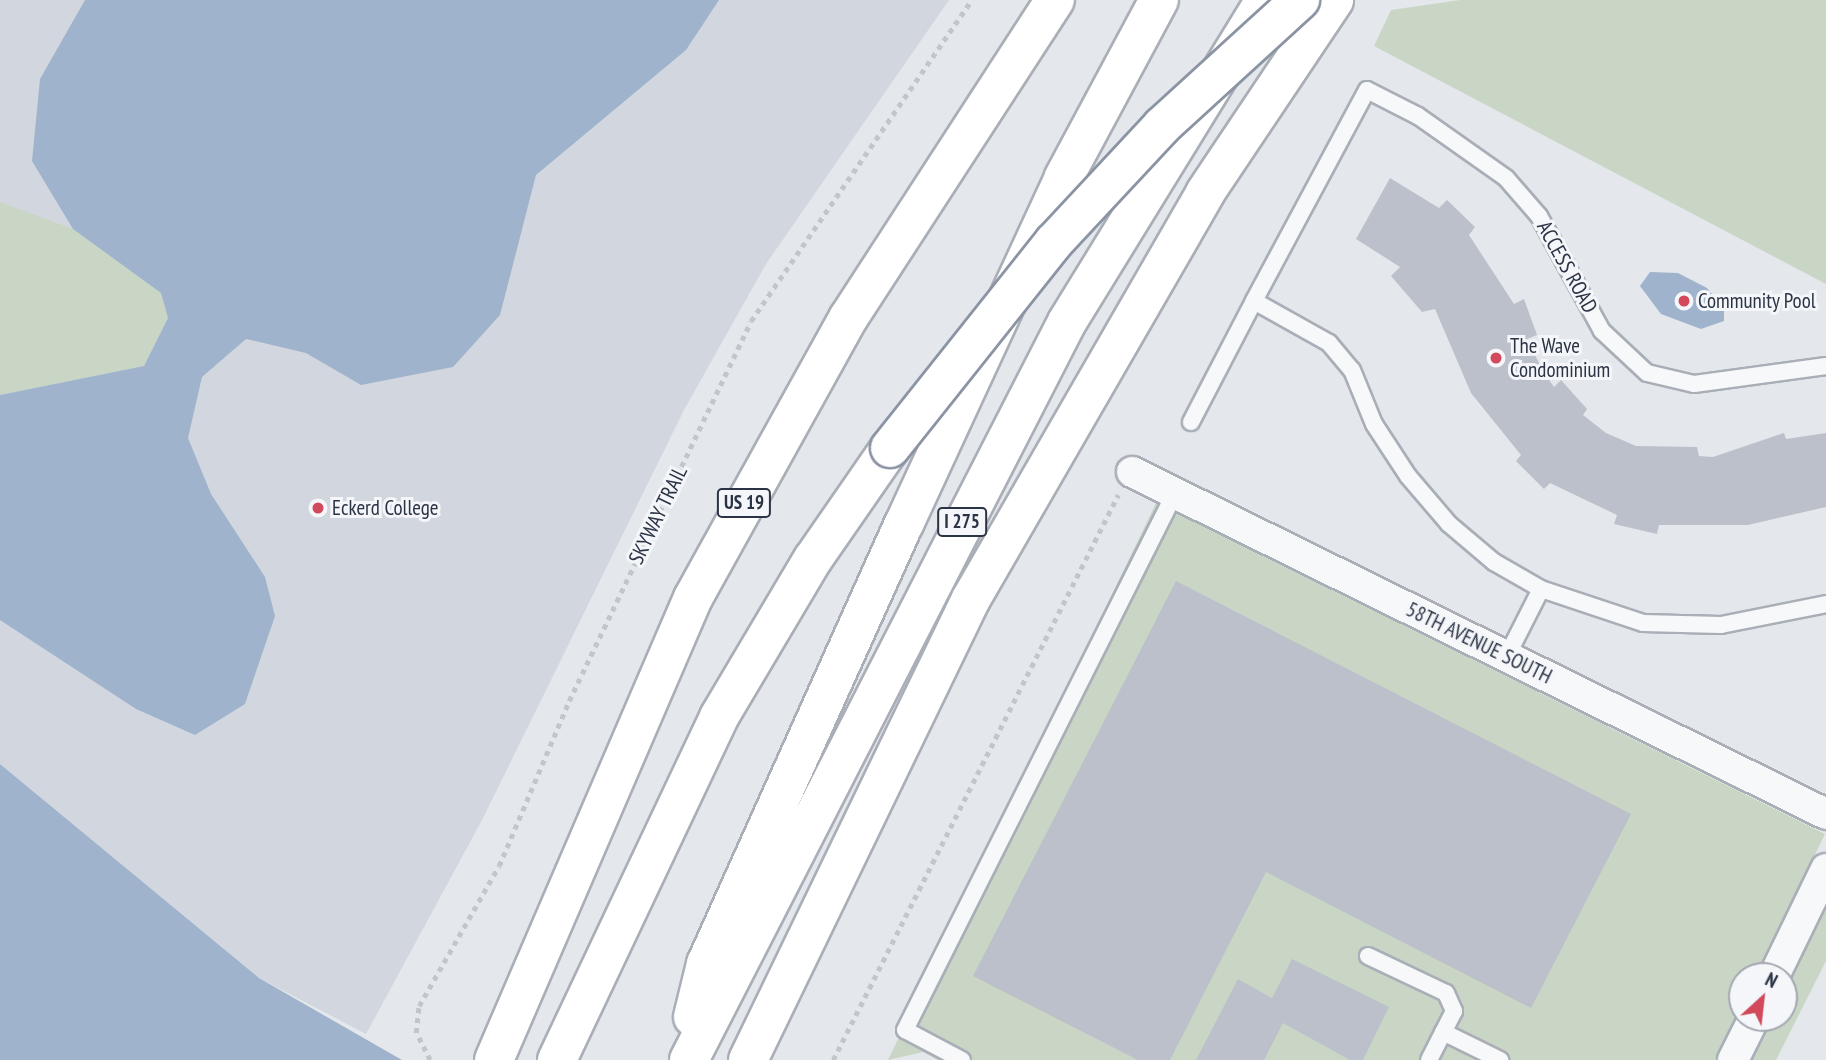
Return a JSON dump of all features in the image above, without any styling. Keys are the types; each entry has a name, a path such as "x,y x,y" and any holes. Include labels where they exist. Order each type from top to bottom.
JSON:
{"highway":[{"name":"US 19","path":"498,1052 693,598 849,317 1055,0"},
{"path":"683,1060 717,939 1063,177 1159,0"},
{"name":"I 275","path":"689,1060 1067,322 1265,0"},
{"path":"557,1060 719,716 813,559 890,448 1054,242 1162,126 1300,0"},
{"path":"748,1060 971,599 1205,193 1334,0"}],"street":[{"name":"58TH AVENUE SOUTH","path":"1132,472 1826,814"},
{"path":"1781,962 1826,869"},
{"path":"1733,1060 1747,1032"}],"lane":[{"name":"ACCESS ROAD","path":"1254,301 1367,90 1418,116 1506,178 1539,216 1602,331 1647,373 1694,384 1826,366"},
{"path":"1191,422 1254,301 1329,344 1352,370 1374,424 1408,476 1449,524 1494,562 1541,589 1643,623 1721,625 1826,604"},
{"path":"962,1060 905,1030 1175,493"},
{"path":"1507,656 1541,589"},
{"path":"1368,956 1446,993 1454,1011 1429,1060"},
{"path":"1443,1032 1500,1060"}],"path":[{"name":"SKYWAY TRAIL","path":"430,1060 416,1033 419,1006 499,866 569,701 751,321 972,0"},
{"path":"833,1060 1132,472"}],"shaded area":[{"name":"Eckerd College","path":"0,0 949,0 766,264 684,410 482,820 366,1034 259,978 0,764"}],"green space":[{"path":"1460,0 1826,0 1826,284 1374,46 1391,10"},
{"path":"0,202 73,229 161,293 168,318 144,366 0,395"},
{"path":"1156,503 1825,834 1763,962 1728,962 1729,1032 1715,1060 938,1060 923,1052 888,1060"},
{"path":"1826,905 1826,961 1798,1016 1798,963"},
{"path":"1764,1032 1790,1032 1776,1060 1751,1060"}],"water":[{"path":"85,0 719,0 686,50 536,175 500,315 453,367 361,385 306,353 246,339 202,377 188,438 211,494 265,577 275,616 245,704 195,735 136,709 0,620 0,395 144,366 168,318 161,293 73,229 32,161 40,79"},
{"name":"Community Pool","path":"1650,272 1678,273 1707,288 1724,309 1724,321 1701,329 1661,314 1640,286"},
{"path":"0,764 259,978 402,1060 0,1060"}],"building":[{"name":"The Wave Condominium","path":"1390,178 1439,208 1447,200 1475,227 1469,235 1514,304 1524,299 1537,335 1527,339 1543,371 1554,387 1561,380 1587,409 1583,415 1606,433 1636,446 1697,447 1699,456 1713,457 1784,433 1786,439 1826,433 1826,507 1748,525 1659,525 1657,534 1614,524 1617,515 1550,483 1544,489 1516,461 1521,455 1471,393 1435,309 1422,312 1391,276 1400,267 1356,239"},
{"path":"1176,581 1631,814 1531,1008 1266,872 1170,1060 1138,1060 973,976"},
{"path":"1292,959 1389,1007 1363,1060 1350,1060 1283,1023 1264,1060 1196,1060 1238,979 1272,998"}],"place":[{"name":"Community Pool","path":"1684,301"},
{"name":"The Wave Condominium","path":"1496,358"},
{"name":"Eckerd College","path":"318,508"}]}
